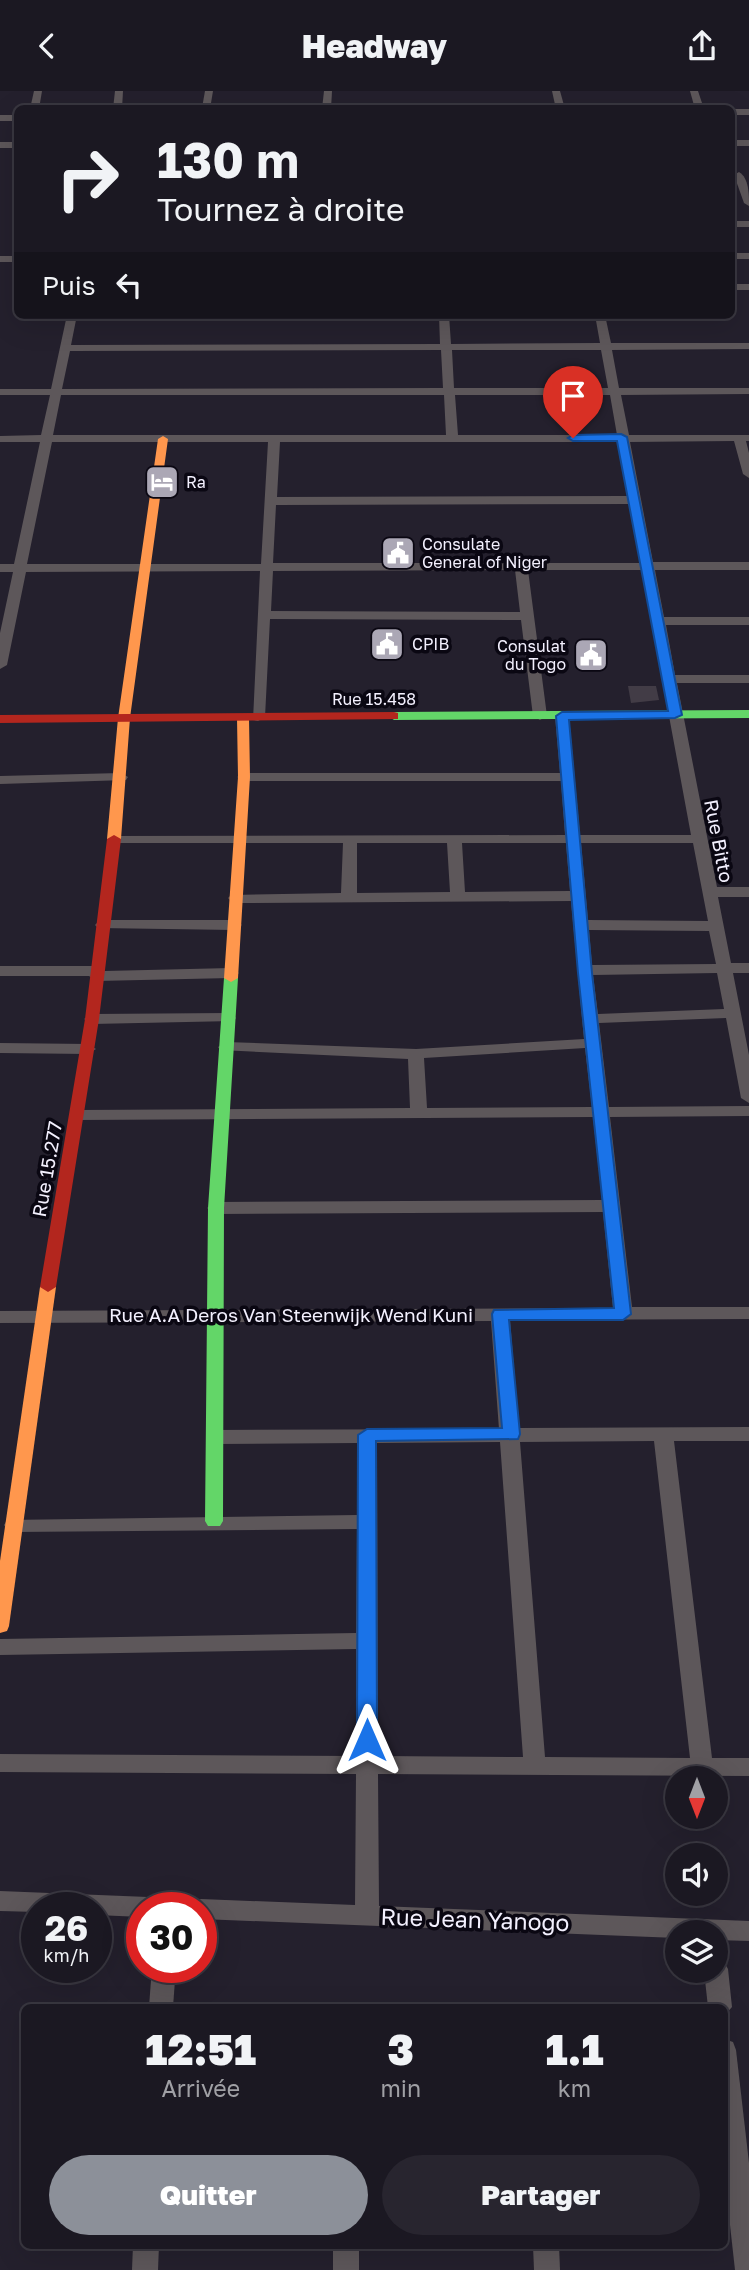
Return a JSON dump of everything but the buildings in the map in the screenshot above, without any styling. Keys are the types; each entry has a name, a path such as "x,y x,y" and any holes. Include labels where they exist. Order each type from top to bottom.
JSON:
{"street":[{"path":"740,175 749,203"},
{"path":"0,665 71,319"},
{"path":"444,319 452,438"},
{"name":"Rue Bitto","path":"601,319 621,437 749,1098"},
{"path":"65,348 749,346"},
{"path":"0,392 749,390"},
{"path":"0,439 744,438 748,466"},
{"name":"Rue 15.277","path":"1,1618 43,1316 88,1049 121,777 124,718 163,439"},
{"path":"214,1521 217,1437 216,1208 244,777 264,615 264,567 274,439"},
{"path":"269,501 634,500"},
{"path":"521,566 540,716"},
{"path":"0,568 749,566"},
{"path":"264,615 526,616"},
{"path":"657,621 749,621"},
{"path":"668,679 749,679"},
{"name":"Rue 15.458","path":"0,719 749,715"},
{"path":"562,716 585,970 623,1314"},
{"path":"0,780 121,777"},
{"path":"244,777 566,777"},
{"path":"114,839 698,839"},
{"path":"349,897 350,840"},
{"path":"454,840 458,897"},
{"path":"709,892 749,892"},
{"path":"236,898 578,896"},
{"path":"103,925 234,925"},
{"path":"581,925 716,926"},
{"path":"585,970 749,968"},
{"path":"0,971 231,973"},
{"path":"590,1019 733,1013"},
{"path":"92,1019 228,1018"},
{"path":"226,1047 416,1054 593,1043"},
{"path":"0,1048 88,1049"},
{"path":"416,1054 419,1113"},
{"path":"78,1115 749,1111"},
{"path":"216,1208 611,1206"},
{"name":"Rue A.A Deros Van Steenwijk Wend Kuni","path":"0,1317 749,1313"},
{"path":"500,1314 512,1434 535,1767"},
{"path":"663,1434 702,1766"},
{"path":"217,1437 749,1434"},
{"path":"367,1435 367,1915"},
{"path":"14,1525 214,1521 367,1522"},
{"path":"0,1647 367,1641"},
{"path":"0,1763 665,1767"},
{"path":"728,1767 749,1767"},
{"path":"0,1901 126,1906"},
{"name":"Rue Jean Yanogo","path":"217,1910 665,1929"},
{"name":"Rue Jean Yanogo","path":"728,1931 749,1931"},
{"path":"161,2004 163,1983"},
{"path":"717,1983 720,2004"},
{"path":"728,2115 748,2270"},
{"path":"145,2270 146,2249"},
{"path":"346,2249 346,2270"},
{"path":"546,2249 547,2270"}],"traffic: fast":[{"path":"394,716 749,714"},
{"path":"214,1521 216,1208 231,978"}],"traffic: slow":[{"path":"114,839 124,718 163,439"},
{"path":"231,978 244,777 243,718"},
{"path":"0,1626 48,1287"}],"traffic: jam":[{"path":"0,719 394,716"},
{"path":"48,1287 92,1019 114,839"}],"place":[{"name":"Ra","path":"162,482"},
{"name":"Consulate General of Niger","path":"398,553"},
{"name":"CPIB","path":"387,644"},
{"name":"Consulat du Togo","path":"591,655"}],"route":[{"path":"367,1740 367,1435 512,1434 500,1314 623,1314 585,973 562,716 675,715 621,437 573,438"}]}
